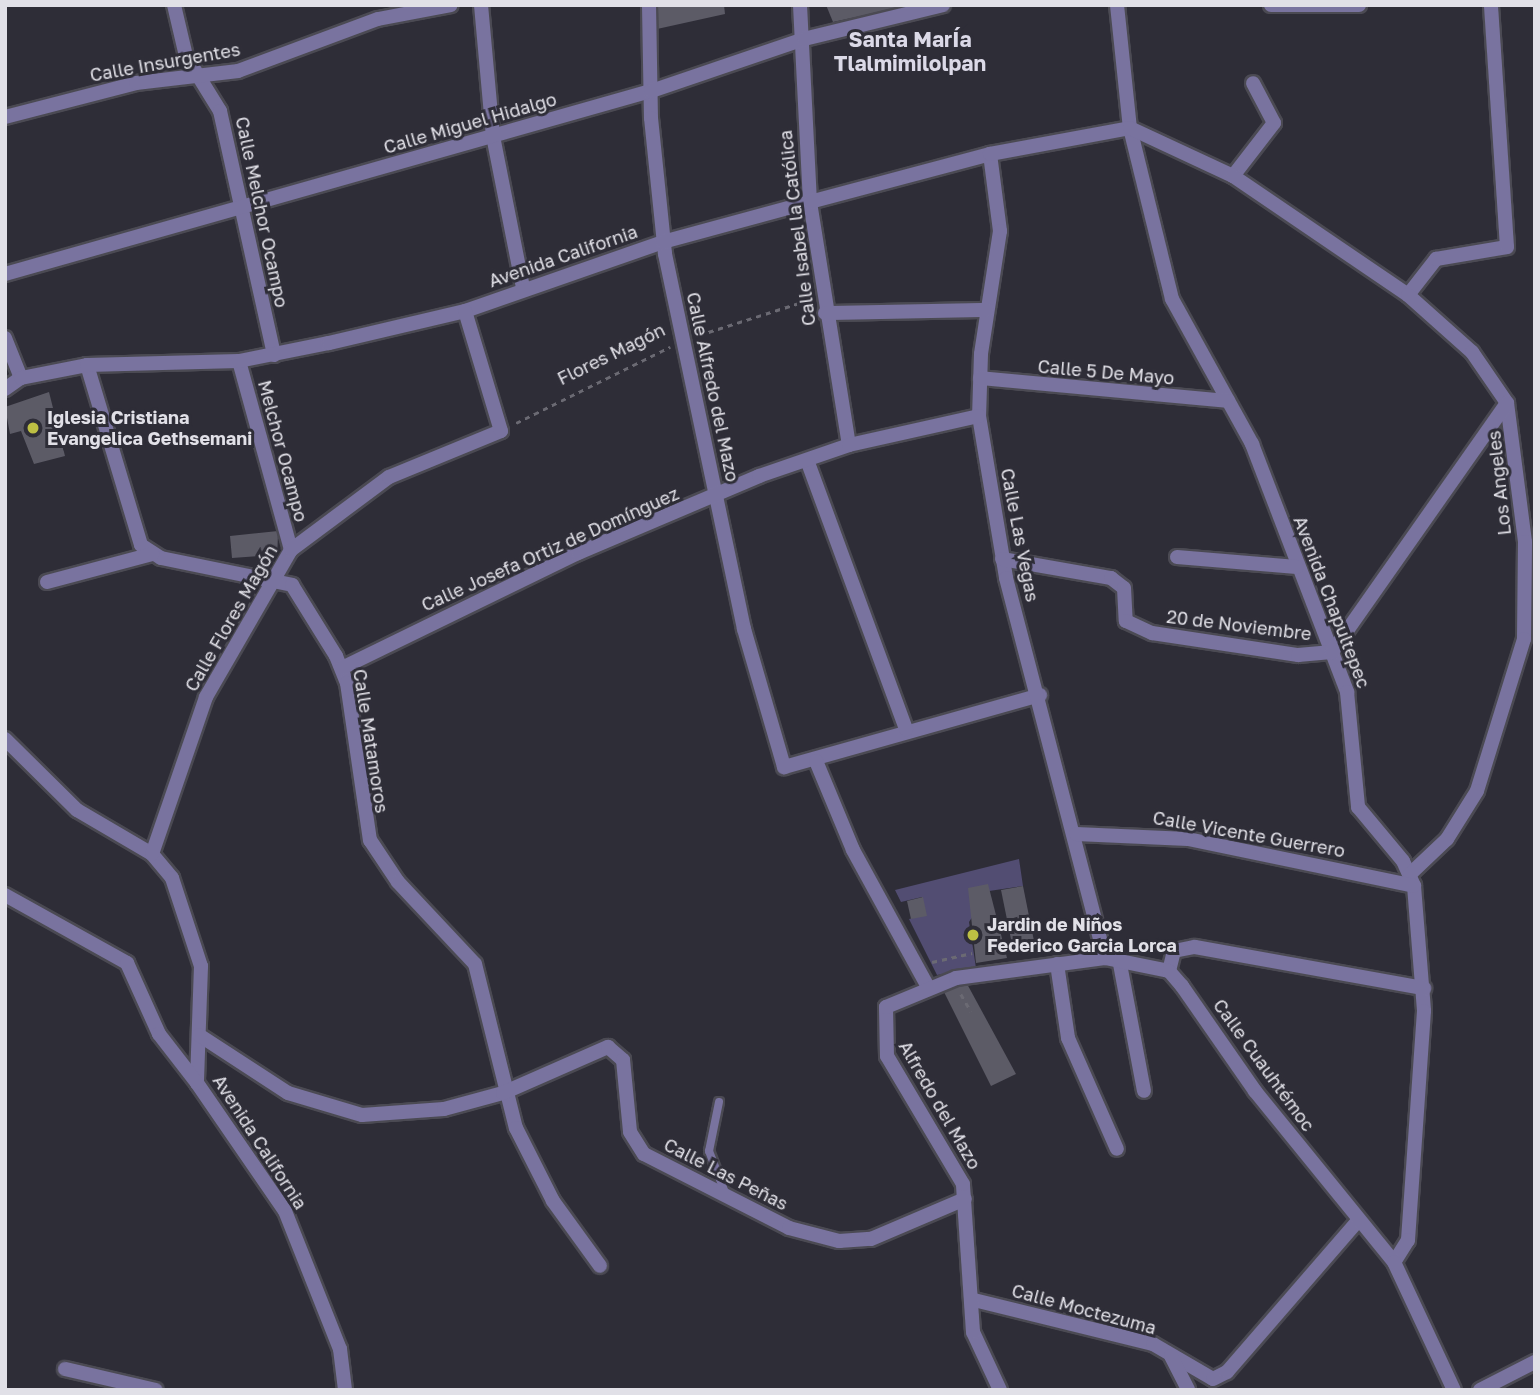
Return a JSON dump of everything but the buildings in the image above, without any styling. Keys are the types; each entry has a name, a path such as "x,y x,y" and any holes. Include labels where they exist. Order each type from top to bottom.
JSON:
{"street":[{"name":"Calle Melchor Ocampo","path":"174,5 187,56 220,111 274,355"},
{"name":"Calle Insurgentes","path":"5,117 136,83 238,71 378,19 451,5"},
{"path":"481,5 493,136 523,288"},
{"name":"Calle Alfredo del Mazo","path":"649,5 651,91 663,242 756,675 787,769 816,761"},
{"name":"Calle Isabel la Católica","path":"800,5 804,39 800,86 810,202 822,296 849,445"},
{"name":"Calle Miguel Hidalgo","path":"5,274 242,211 651,91 804,39 943,5"},
{"name":"Avenida Chapultepec","path":"1117,5 1130,128 1172,299 1252,444 1297,567 1332,652 1354,719 1358,807 1412,880"},
{"path":"1272,5 1359,5"},
{"path":"1408,295 1436,259 1507,247 1491,5"},
{"path":"1233,176 1274,123 1253,83"},
{"name":"Avenida California","path":"5,389 21,378 87,365 239,361 465,311 523,288 663,242 990,154 1130,128"},
{"name":"Los Angeles","path":"1130,128 1233,176 1408,295 1472,352 1507,403 1517,456 1532,612 1477,791 1447,839 1412,880"},
{"name":"Calle Las Vegas","path":"990,154 1000,231 987,310 979,416 1002,559 1076,834 1105,958"},
{"path":"825,313 987,310"},
{"path":"465,311 500,431"},
{"path":"5,338 21,378"},
{"name":"Melchor Ocampo","path":"239,361 291,550"},
{"path":"47,582 152,554 134,533 87,365"},
{"name":"Calle 5 De Mayo","path":"981,378 1228,401"},
{"name":"20 de Noviembre","path":"1002,559 1111,578 1124,588 1126,621 1152,633 1298,654 1332,652 1507,403"},
{"name":"Calle Josefa Ortiz de Domínguez","path":"342,668 578,553 717,495 849,445 979,416"},
{"name":"Calle Flores Magón","path":"152,854 206,697 291,550 389,477 500,431"},
{"path":"807,460 906,729"},
{"name":"Calle Matamoros","path":"152,554 276,578 300,595 342,668 370,840 398,882 475,964 503,1093 535,1170 600,1266"},
{"path":"1177,557 1297,567"},
{"path":"1040,695 906,729 816,761 853,850 928,987 953,979 1105,958 1120,964 1169,971 1174,951 1195,947 1424,988"},
{"name":"Avenida California","path":"5,739 77,810 152,854 172,878 198,944 197,1083 291,1223 340,1349 345,1390"},
{"name":"Calle Vicente Guerrero","path":"1076,834 1188,839 1412,880"},
{"path":"1394,1262 1408,1240 1424,988 1412,880"},
{"path":"5,895 127,963 159,1034 197,1083"},
{"path":"1058,964 1068,1038 1117,1149"},
{"path":"1120,964 1144,1091"},
{"name":"Calle Cuauhtémoc","path":"1169,971 1358,1222 1394,1262 1454,1390"},
{"name":"Alfredo del Mazo","path":"928,987 886,1007 883,1045 958,1170 965,1199 974,1300 973,1332 1000,1390"},
{"name":"Calle Las Peñas","path":"199,1035 288,1093 362,1115 444,1109 503,1093 608,1047 623,1059 636,1144 656,1162 797,1231 855,1241 965,1199"},
{"name":"Calle Moctezuma","path":"974,1300 1153,1344 1214,1384 1358,1222"},
{"path":"1171,1356 1188,1390"},
{"path":"1479,1390 1535,1362"},
{"path":"65,1369 156,1390"}],"lane":[{"path":"719,1102 709,1151 727,1197"}],"path":[{"name":"Flores Magón","path":"500,431 684,340 822,296"},
{"path":"915,967 972,953"},
{"path":"953,979 971,1011"}],"shaded area":[{"path":"1019,859 1023,886 989,891 969,922 976,968 937,975 909,919 926,915 922,897 901,902 895,890"}],"place":[{"name":"Iglesia Cristiana Evangelica Gethsemani","path":"33,428"},
{"name":"Jardin de Niños Federico Garcia Lorca","path":"973,935"}],"district":[{"name":"Santa MarÍa Tlalmimilolpan","path":"910,51"}]}
